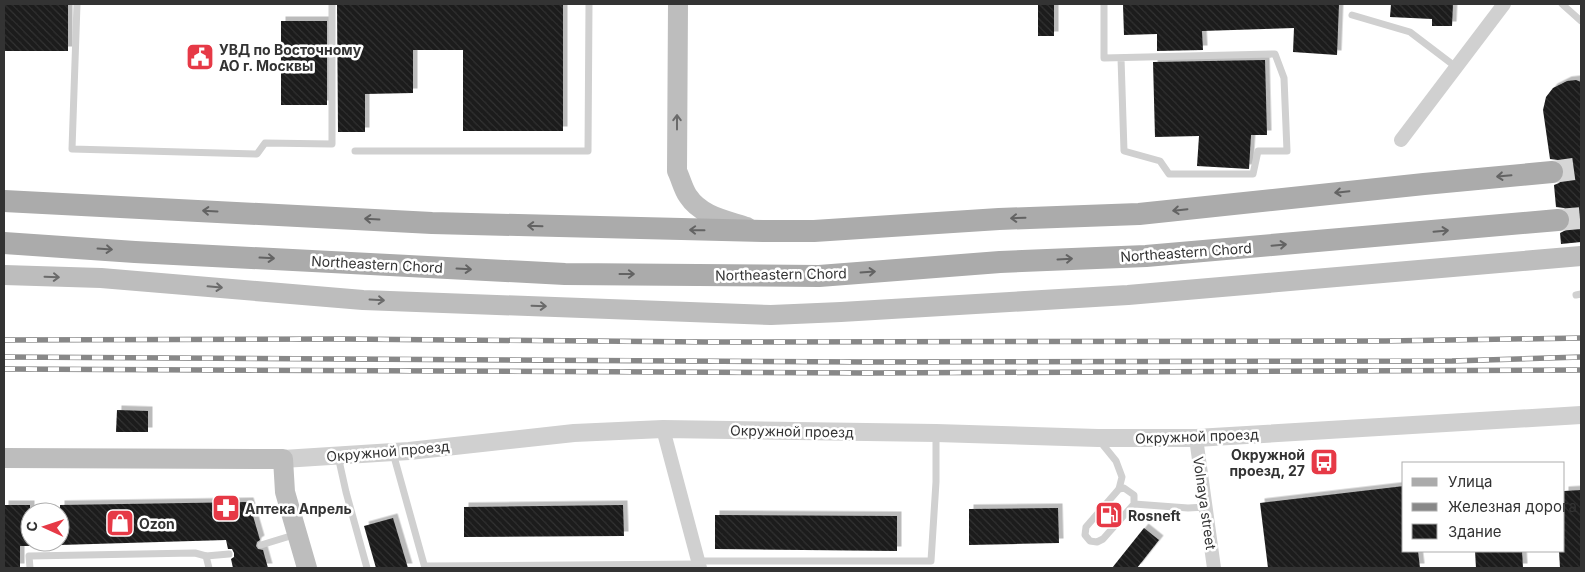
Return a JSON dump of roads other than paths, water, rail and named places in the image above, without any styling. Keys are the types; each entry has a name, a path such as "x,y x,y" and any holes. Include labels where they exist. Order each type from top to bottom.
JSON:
{"main road":[{"path":"678,4 677,171 688,196 701,211 763,231"},
{"path":"4,201 432,223 814,231 1000,219 1139,214 1552,172"},
{"name":"Northeastern Chord","path":"4,243 136,252 555,273 819,276 1000,262 1146,256 1558,220"},
{"path":"4,275 101,278 363,300 771,315 1128,296 1581,256"},
{"name":"Окружной проезд","path":"4,458 283,459"},
{"path":"283,459 285,492 307,568"}],"street":[{"path":"1401,140 1504,4"},
{"name":"Окружной проезд","path":"283,459 392,452 574,433 663,429 936,433 1098,438 1196,435 1581,415"},
{"path":"663,429 699,565"},
{"name":"Volnaya street","path":"1196,435 1214,568"}],"lane":[{"path":"77,4 72,149 257,154 266,143 332,144 332,4"},
{"path":"354,151 588,151 589,4"},
{"path":"1104,4 1104,58 1275,54 1284,78 1286,151 1258,151 1253,174 1169,174 1160,161 1124,151 1121,58"},
{"path":"1562,4 1581,21"},
{"path":"1352,15 1410,32 1456,67"},
{"path":"392,452 425,567 931,561 936,482 936,433"},
{"path":"1098,438 1116,461 1122,477 1119,488 1086,527 1085,535 1090,541 1098,542 1103,539 1134,504 1134,495 1124,488 1119,488"},
{"path":"338,456 367,568"},
{"path":"1134,504 1188,508 1206,507"},
{"path":"261,545 297,534"},
{"path":"30,568 29,556 195,553 206,556 229,554"},
{"path":"206,556 209,568"}],"tunnel":[{"path":"1552,172 1581,168"},
{"path":"1558,220 1581,218"}],"railway":[{"path":"4,340 342,339 706,342 1386,341 1581,338"},
{"path":"4,357 869,362 1452,361 1581,357"},
{"path":"4,369 869,373 1581,370"}],"place":[{"name":"УВД по Восточному АО г. Москвы","path":"200,57"},
{"name":"Окружной проезд, 27","path":"1324,462"},
{"name":"Аптека Апрель","path":"226,508"},
{"name":"Rosneft","path":"1109,515"},
{"name":"Ozon","path":"120,523"}]}
